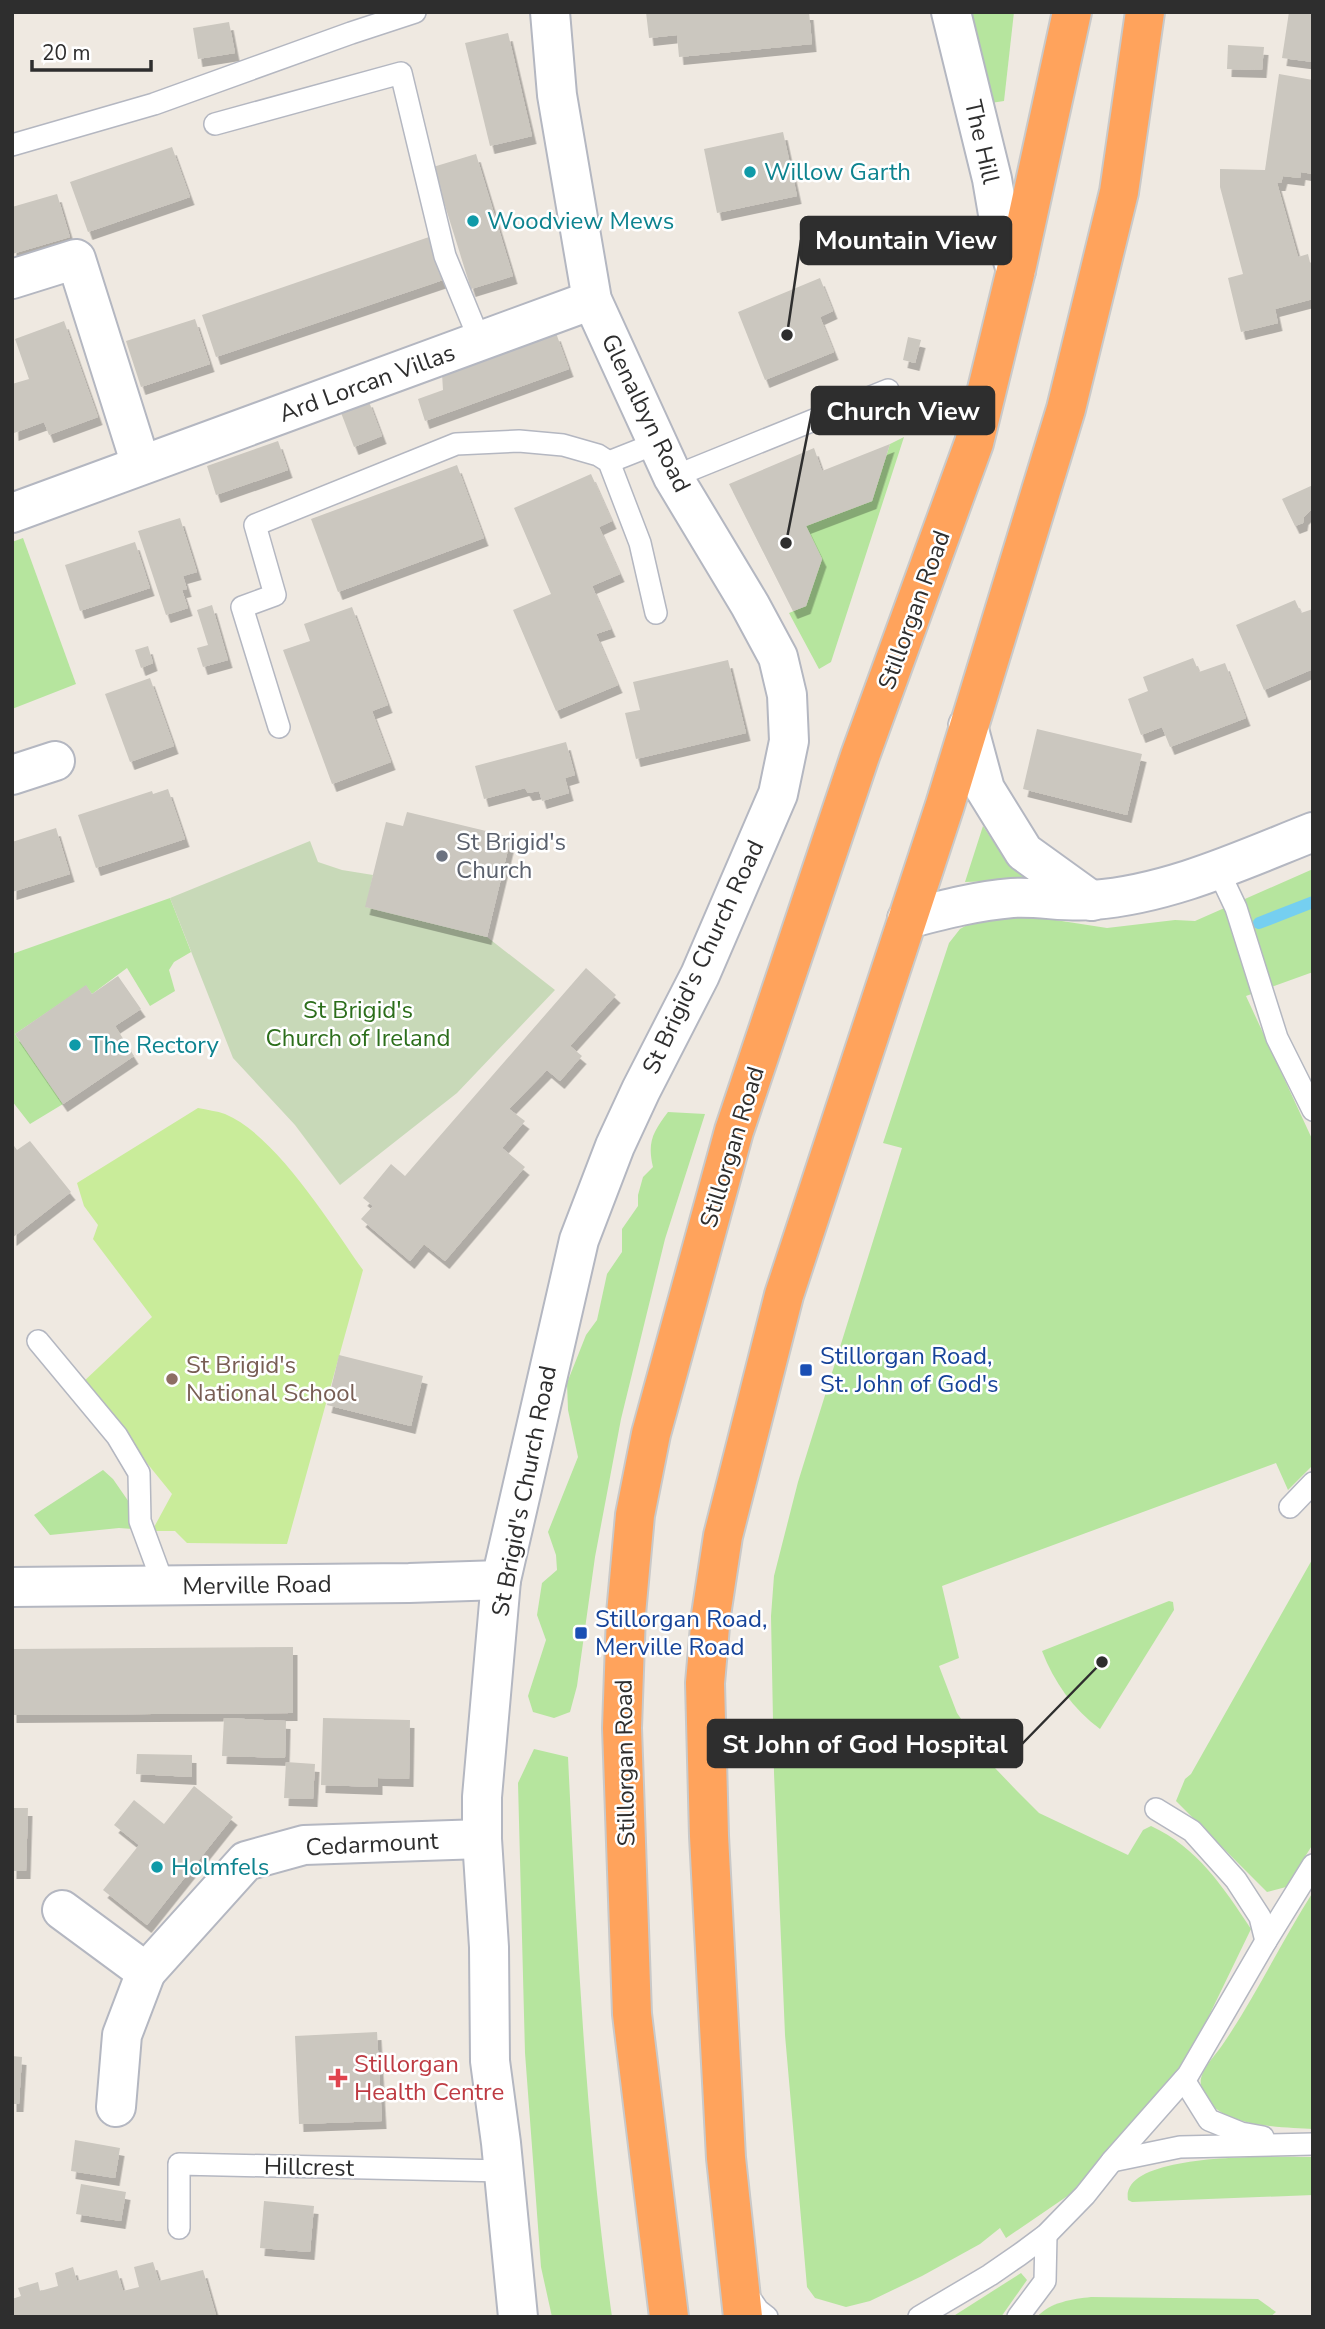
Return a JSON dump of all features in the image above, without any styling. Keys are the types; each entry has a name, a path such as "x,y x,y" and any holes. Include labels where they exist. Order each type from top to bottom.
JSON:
{"highway":[{"name":"Stillorgan Road","path":"669,2317 632,2014 622,1728 626,1614 635,1515 651,1434 734,1131 859,756 974,443 1016,270 1072,12"},
{"path":"741,2300 726,2158 709,1836 705,1684 711,1615 723,1536 784,1295 945,805 1066,409 1119,192 1145,12"}],"street":[{"name":"Glenalbyn Road","path":"550,12 557,95 592,300 673,477 778,657 788,695 789,741 778,794"},
{"name":"The Hill","path":"951,12 998,214 1016,270"},
{"path":"12,279 76,259 141,465"},
{"name":"Ard Lorcan Villas","path":"12,513 592,300"},
{"path":"968,726 985,789 1024,852 1092,901"},
{"path":"12,775 55,761"},
{"name":"St Brigid's Church Road","path":"513,2316 504,2171 490,2061 489,1947 482,1839 482,1797 501,1580 579,1240 615,1146 700,975 778,794"},
{"path":"907,919 965,904 1014,898 1092,901 1145,892 1218,870 1313,832"},
{"name":"Merville Road","path":"12,1587 501,1580"},
{"name":"Cedarmount","path":"116,2107 122,2035 146,1972 246,1861 304,1845 482,1839"},
{"path":"62,1909 146,1972"}],"lane":[{"path":"12,145 154,104 415,12"},
{"path":"215,124 401,73 445,257 480,341"},
{"path":"673,477 888,390"},
{"path":"279,727 242,607 275,595 255,525 456,444 519,441 563,445 598,455 609,462 640,543 656,613"},
{"path":"609,462 657,443"},
{"path":"1218,870 1236,908 1277,1038 1311,1104"},
{"path":"38,1341 117,1436 139,1473 140,1521 164,1586"},
{"path":"1290,1507 1313,1483"},
{"path":"1156,1810 1192,1831 1237,1880 1260,1917 1265,1941"},
{"path":"919,2317 990,2275 1046,2235 1085,2195 1184,2080 1313,1865"},
{"path":"1184,2080 1209,2120 1241,2133 1304,2144"},
{"path":"1112,2161 1180,2147 1304,2144"},
{"name":"Hillcrest","path":"179,2228 179,2164 504,2171"},
{"path":"1018,2317 1045,2281 1046,2235"},
{"path":"741,2300 767,2317"}],"green space":[{"path":"966,12 1014,12 1004,101 991,103"},
{"path":"904,437 831,662 819,669 789,613 806,606 822,559 806,526 872,501 890,444"},
{"path":"23,538 76,684 12,709 12,542"},
{"path":"983,826 1004,857 1026,876 1024,880 965,882"},
{"name":"St Brigid's Church of Ireland","path":"310,841 318,862 342,870 373,875 366,907 487,937 555,990 457,1093 340,1185 295,1125 233,1058 170,898"},
{"path":"1313,869 1313,972 1246,996 1313,1141 1313,1465 1288,1490 1276,1463 942,1586 959,1658 939,1666 957,1713 995,1768 1039,1813 1128,1855 1143,1830 1151,1826 1167,1835 1182,1845 1208,1870 1251,1929 1190,2055 1130,2129 1069,2195 1006,2238 1000,2228 980,2244 870,2301 846,2307 815,2298 807,2287 785,2035 774,1773 771,1616 774,1576 798,1482 902,1148 883,1143 949,943 960,929 974,921 1023,915 1107,928 1175,920 1195,921"},
{"path":"170,898 191,952 174,962 169,970 175,991 150,1006 127,968 92,994 86,986 15,1034 63,1104 30,1124 12,1101 12,954"},
{"name":"St Brigid's National School","path":"198,1108 225,1114 264,1141 319,1206 363,1270 287,1544 187,1543 175,1531 152,1531 172,1494 82,1383 152,1317 93,1239 98,1225 84,1206 77,1183"},
{"path":"668,1112 705,1114 665,1239 621,1419 595,1557 577,1686 570,1712 554,1718 533,1712 528,1696 546,1640 537,1615 542,1583 557,1570 556,1555 548,1532 578,1457 568,1410 567,1383 586,1335 597,1320 607,1274 622,1252 622,1229 638,1206 643,1177 653,1167 653,1138"},
{"path":"103,1470 113,1479 131,1505 133,1529 50,1535 34,1515"},
{"path":"1313,1558 1313,1844 1286,1887 1267,1892 1176,1801 1185,1779 1191,1774"},
{"path":"1169,1601 1173,1602 1174,1610 1100,1729 1081,1713 1065,1694 1042,1651"},
{"path":"534,1749 568,1757 589,2107 612,2317 552,2317 541,2267 525,2053 518,1783"},
{"path":"1313,1892 1313,2129 1266,2126 1232,2117 1217,2110 1207,2099 1201,2085 1202,2075 1246,2007"},
{"path":"1238,2157 1313,2157 1313,2195 1132,2202 1128,2200 1132,2184 1149,2172 1174,2164"},
{"path":"1021,2273 1027,2280 1001,2317 952,2317"},
{"path":"1091,2297 1258,2299 1276,2312 1270,2317 1037,2317 1055,2305"}],"building":[{"path":"646,12 809,12 812,44 679,57 677,35 649,38"},
{"path":"1289,12 1313,12 1313,62 1282,58"},
{"path":"229,22 235,53 198,59 193,28"},
{"path":"508,33 532,136 490,146 465,43"},
{"path":"1228,45 1264,47 1262,70 1227,69"},
{"path":"1279,74 1313,80 1313,174 1301,172 1300,178 1283,176 1281,183 1277,183 1298,257 1308,254 1313,275 1313,299 1275,309 1278,323 1241,332 1228,278 1243,274 1220,187 1220,169 1265,170"},
{"name":"Willow Garth","path":"783,132 797,196 717,213 704,149"},
{"path":"172,147 190,197 88,232 70,182"},
{"name":"Woodview Mews","path":"476,154 513,276 471,289 433,167"},
{"path":"57,194 70,237 12,254 12,207"},
{"path":"429,237 443,280 216,357 202,315"},
{"path":"820,278 833,311 820,317 834,352 765,380 738,312"},
{"path":"195,319 210,364 141,387 126,341"},
{"path":"64,321 98,417 49,435 44,422 14,433 12,384 29,379 15,339"},
{"path":"556,333 569,369 425,421 418,399 443,390 442,374"},
{"path":"908,337 921,340 915,363 903,360"},
{"path":"368,399 382,436 354,447 340,410"},
{"path":"278,441 288,470 216,495 207,466"},
{"path":"890,444 872,501 806,526 822,559 806,606 793,611 729,484 814,448 822,471"},
{"path":"457,465 484,538 338,592 311,519"},
{"path":"591,474 612,521 599,527 620,574 592,586 611,629 596,634 618,685 556,711 513,610 551,594 514,508"},
{"path":"1313,485 1313,508 1304,517 1303,523 1295,526 1282,499"},
{"path":"180,518 197,572 183,576 187,589 182,590 188,608 166,615 138,531"},
{"path":"135,542 150,588 80,611 65,565"},
{"path":"1295,600 1301,613 1313,609 1313,669 1264,690 1236,625"},
{"path":"212,605 228,660 203,667 197,648 208,645 197,610"},
{"path":"352,607 388,705 372,711 391,762 332,784 283,650 310,641 304,624"},
{"path":"148,646 153,663 141,668 135,650"},
{"path":"1193,658 1199,672 1225,663 1246,718 1170,747 1162,727 1141,735 1128,699 1148,691 1143,677"},
{"path":"728,660 746,733 636,759 625,713 640,710 633,682"},
{"path":"150,678 174,746 130,762 105,694"},
{"path":"1037,729 1142,754 1127,815 1023,789"},
{"path":"566,742 575,775 565,778 569,793 542,801 539,791 528,793 525,788 484,799 475,766"},
{"path":"168,789 185,839 96,868 78,815 152,791 153,794"},
{"name":"St Brigid's Church","path":"407,812 511,837 487,937 365,907 386,822 403,826"},
{"path":"56,828 70,874 12,892 12,842"},
{"path":"586,968 616,995 570,1046 582,1056 560,1081 547,1070 509,1109 525,1121 502,1148 525,1167 445,1261 424,1244 410,1261 361,1219 373,1206 363,1198 391,1164 405,1176"},
{"name":"The Rectory","path":"118,976 141,1009 115,1026 134,1056 63,1104 15,1034 86,985 92,994"},
{"path":"30,1141 71,1192 12,1238 12,1143 17,1150"},
{"path":"339,1355 423,1376 411,1426 327,1405"},
{"path":"293,1647 293,1713 12,1715 12,1649"},
{"path":"224,1718 286,1721 285,1758 222,1756"},
{"path":"323,1718 410,1720 409,1779 378,1778 378,1787 321,1785"},
{"path":"137,1754 192,1755 192,1777 136,1774"},
{"path":"286,1762 315,1764 313,1799 284,1798"},
{"name":"Holmfels","path":"194,1786 233,1817 147,1925 103,1890 139,1845 114,1825 134,1800 164,1824"},
{"path":"12,1808 28,1808 26,1871 12,1871"},
{"name":"Stillorgan Health Centre","path":"377,2032 382,2121 299,2124 295,2036"},
{"path":"12,2056 22,2057 19,2104 12,2104"},
{"path":"75,2140 120,2148 115,2178 71,2171"},
{"path":"81,2184 126,2192 121,2221 76,2214"},
{"path":"264,2201 314,2206 310,2252 260,2248"},
{"path":"153,2262 159,2281 203,2270 216,2315 12,2317 12,2299 21,2296 18,2288 38,2282 40,2291 58,2286 55,2273 73,2267 77,2281 117,2270 123,2291 139,2287 134,2267"}],"waterway":[{"path":"1259,923 1313,902"}],"place":[{"name":"Willow Garth","path":"750,172"},
{"name":"Woodview Mews","path":"473,221"},
{"name":"Mountain View","path":"787,335"},
{"name":"Church View","path":"786,543"},
{"name":"St Brigid's Church","path":"442,856"},
{"name":"The Rectory","path":"75,1045"},
{"name":"Stillorgan Road, St. John of God's","path":"806,1370"},
{"name":"St Brigid's National School","path":"172,1379"},
{"name":"Stillorgan Road, Merville Road","path":"581,1633"},
{"name":"St John of God Hospital","path":"1102,1662"},
{"name":"Holmfels","path":"157,1867"},
{"name":"Stillorgan Health Centre","path":"338,2078"}]}
